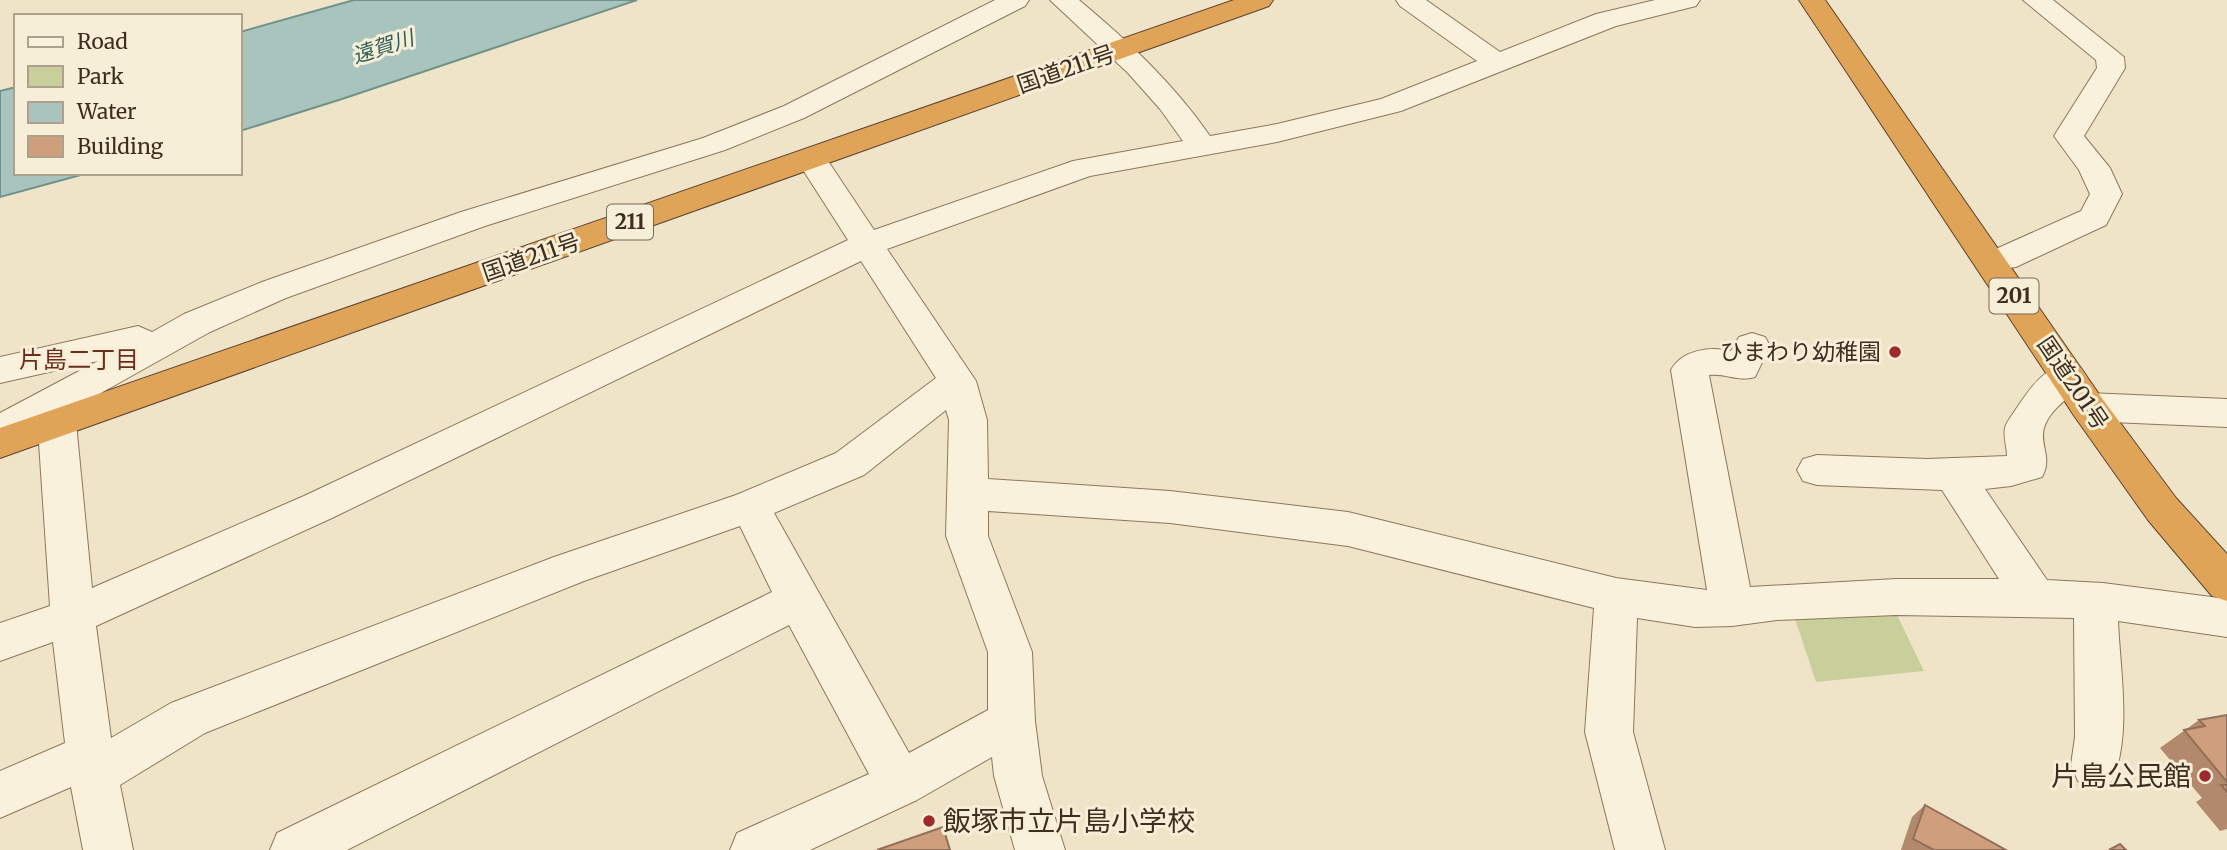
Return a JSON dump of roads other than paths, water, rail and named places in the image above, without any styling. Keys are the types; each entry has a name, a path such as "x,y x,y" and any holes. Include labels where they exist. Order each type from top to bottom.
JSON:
{"highway":[{"name":"国道211号","path":"0,443 1260,0"},
{"name":"国道201号","path":"1812,0 2078,392 2162,509 2227,583"}],"street":[{"path":"0,431 197,323 274,290 460,224 713,145 794,112 1016,0"},
{"path":"1063,0 1122,49 1163,90 1202,145"},
{"path":"1409,0 1499,64"},
{"path":"0,642 72,617 318,507 868,244 1015,190 1084,168 1277,133 1391,106 1606,20 1687,0"},
{"path":"1990,260 2004,259 2094,218 2106,194 2094,168 2069,136 2111,68 2110,57 2036,0"},
{"path":"811,159 957,381 968,421 967,536 1010,652 1012,722 1018,776 1040,850"},
{"path":"0,370 107,348 197,323"},
{"path":"1732,608 1689,370 1700,362 1727,361 1742,368 1752,346"},
{"path":"0,795 90,766 188,718 569,569 750,506 850,464 957,381"},
{"path":"1817,470 1953,474 2016,472 2028,466 2024,428 2048,391 2078,392 2227,413"},
{"path":"57,423 72,617 90,766 108,850"},
{"path":"1953,474 2035,598"},
{"path":"969,494 1170,507 1348,529 1616,597 1695,609 1732,608 1777,601 1896,597 2035,598 2095,601 2227,618"},
{"path":"750,506 798,600 901,784"},
{"path":"1616,597 1609,732 1640,850"},
{"path":"295,850 798,600"},
{"path":"2095,601 2099,737 2095,765"},
{"path":"755,850 901,784 1012,722"}],"water":[{"name":"遠賀川","path":"354,0 637,0 242,130 242,31"},
{"path":"14,88 14,175 81,175 0,197 0,91"}],"place":[{"name":"ひまわり幼稚園","path":"1895,352"},
{"name":"片島公民館","path":"2205,776"},
{"name":"飯塚市立片島小学校","path":"929,821"}],"district":[{"name":"片島二丁目","path":"79,360"}]}
